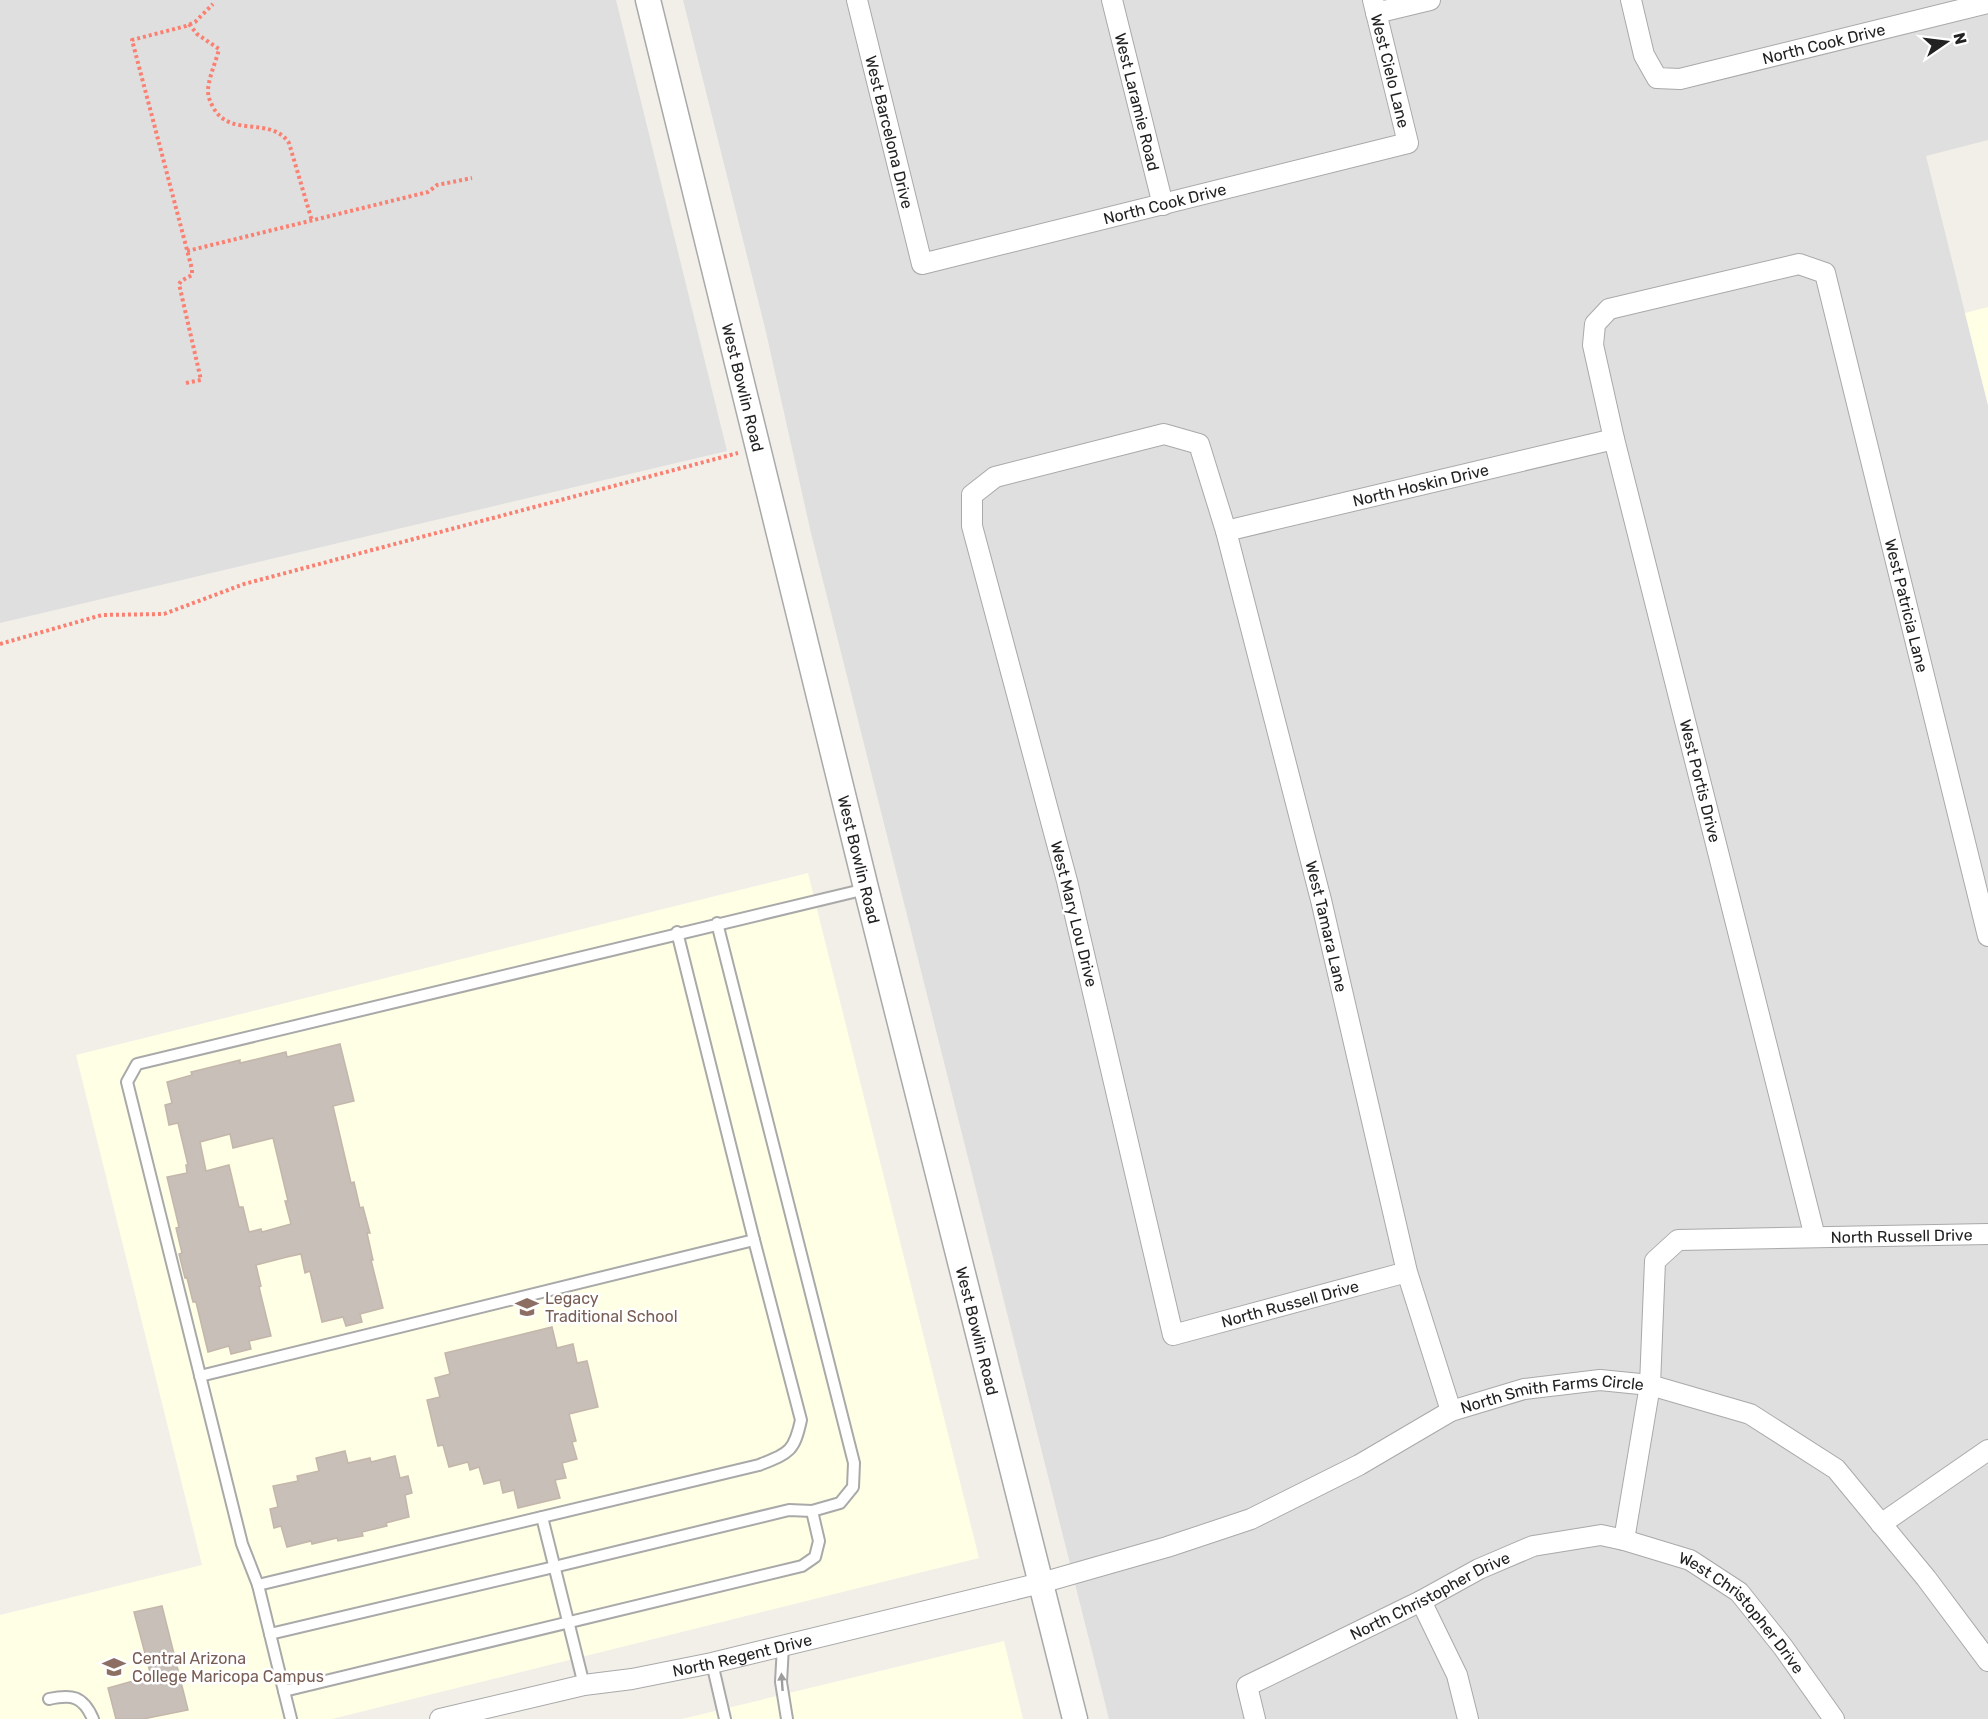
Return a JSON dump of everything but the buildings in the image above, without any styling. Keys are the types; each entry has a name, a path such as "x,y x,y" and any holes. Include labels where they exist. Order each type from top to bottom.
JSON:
{"street":[{"name":"West Bowlin Road","path":"648,0 866,888 1075,1719"},
{"name":"West Barcelona Drive","path":"857,0 922,264"},
{"name":"West Laramie Road","path":"1112,0 1163,205"},
{"path":"1375,7 1430,0"},
{"name":"North Cook Drive","path":"1631,0 1644,55 1657,78 1680,80 1940,7 1988,3"},
{"name":"West Cielo Lane","path":"1375,7 1408,143"},
{"name":"North Cook Drive","path":"922,264 1408,143"},
{"name":"West Patricia Lane","path":"1594,324 1609,309 1799,264 1825,273 1988,936"},
{"name":"West Portis Drive","path":"1594,324 1593,345 1614,439 1815,1237"},
{"name":"West Mary Lou Drive","path":"1173,1335 1067,881 972,526 972,495 995,477 1164,434 1198,444"},
{"name":"North Hoskin Drive","path":"1226,531 1614,439"},
{"name":"West Tamara Lane","path":"1198,444 1226,531 1321,900 1407,1272 1451,1411"},
{"name":"North Russell Drive","path":"1624,1540 1650,1385 1655,1261 1678,1240 1988,1234"},
{"name":"North Russell Drive","path":"1173,1335 1407,1272"},
{"name":"North Smith Farms Circle","path":"1041,1583 1167,1547 1251,1519 1359,1465 1451,1411 1524,1389 1600,1380 1650,1385 1750,1414 1836,1469 1926,1578 1988,1661"},
{"path":"1881,1524 1988,1450"},
{"name":"North Christopher Drive","path":"1255,1719 1247,1686 1479,1569 1533,1546 1601,1535 1624,1540"},
{"name":"West Christopher Drive","path":"1624,1540 1690,1560 1739,1592 1783,1647 1834,1719"},
{"name":"North Regent Drive","path":"440,1719 584,1685 632,1679 712,1663 1041,1583"},
{"path":"1421,1600 1457,1675 1468,1719"}],"lane":[{"path":"291,1719 258,1586 242,1544 127,1082 137,1064 866,888"},
{"path":"270,1634 789,1510 812,1511 840,1503 853,1487 854,1463 717,923"},
{"path":"258,1586 759,1465 783,1456 796,1442 801,1420 678,932"},
{"path":"200,1376 754,1240"},
{"path":"284,1690 802,1566 815,1557 819,1541 812,1511"},
{"path":"542,1517 584,1685"},
{"path":"783,1646 781,1682 787,1719"},
{"path":"712,1663 725,1719"},
{"path":"49,1699 64,1696 78,1698 89,1708 93,1719"}],"path":[{"path":"186,383 201,380 179,284 192,275 132,40 195,22 213,4"},
{"path":"189,24 197,34 219,49 208,89 209,99 215,112 226,122 235,126 271,129 285,137 289,143 312,221"},
{"path":"187,251 428,192 437,185 472,178"},
{"path":"0,644 102,615 164,614 244,584 758,447"}],"shaded area":[{"path":"0,0 616,0 727,451 0,623"},
{"path":"683,0 1988,0 1988,140 1926,156 1988,405 1988,1719 1109,1719 811,533 765,328"},
{"path":"1988,307 1988,405 1965,313"},
{"name":"Legacy Traditional School","path":"808,873 979,1558 332,1719 0,1719 0,1615 202,1565 76,1055"},
{"path":"1004,1641 1023,1719 682,1719"}],"place":[{"name":"Legacy Traditional School","path":"527,1307"},
{"name":"Central Arizona College Maricopa Campus","path":"114,1667"}]}
